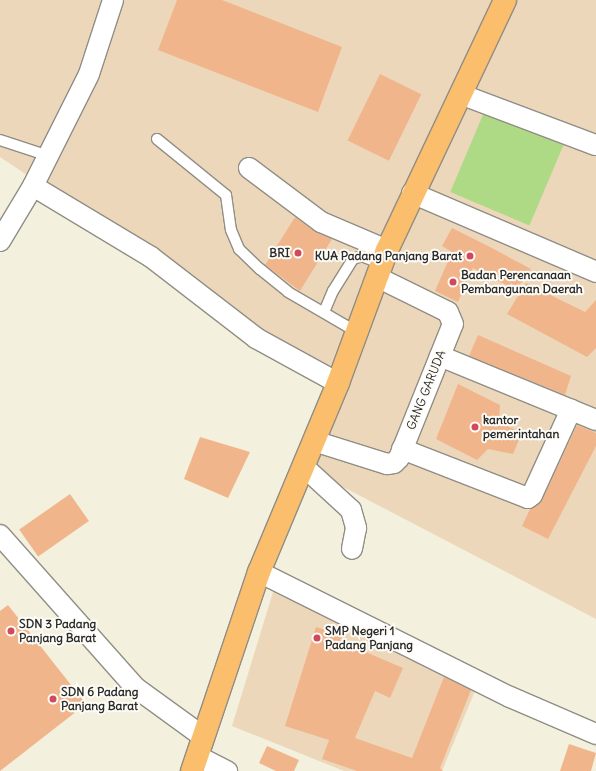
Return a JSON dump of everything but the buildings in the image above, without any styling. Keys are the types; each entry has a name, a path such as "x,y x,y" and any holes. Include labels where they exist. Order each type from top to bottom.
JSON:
{"highway":[{"path":"197,754 259,572 338,383 382,263 412,193 505,0"}],"street":[{"path":"0,241 49,156 89,74 113,0"},
{"path":"460,94 596,145"},
{"path":"249,168 321,222 382,263"},
{"path":"33,186 150,257 256,338 338,383"},
{"path":"412,193 596,272"},
{"name":"GANG GARUDA","path":"314,441 387,464 394,463 402,449 453,324 452,317 448,312 382,263"},
{"path":"440,356 596,420"},
{"path":"402,449 528,498 532,495 571,410"},
{"path":"304,466 350,510 356,528 352,549"},
{"path":"0,535 136,688 197,754 227,771"},
{"path":"259,572 510,697 596,734"}],"lane":[{"path":"157,139 226,195 231,230 239,249 288,292 356,332"},
{"path":"0,140 49,156"},
{"path":"324,312 333,291 353,259 362,256 382,263"}],"shaded area":[{"path":"0,0 596,0 596,619 303,466 338,383 0,157"},
{"name":"SMP Negeri 1 Padang Panjang","path":"274,589 477,686 442,771 344,771 232,726"}],"green space":[{"path":"485,110 564,144 529,226 450,192"}],"place":[{"name":"BRI","path":"298,253"},
{"name":"KUA Padang Panjang Barat","path":"470,256"},
{"name":"Badan Perencanaan Pembangunan Daerah","path":"453,282"},
{"name":"kantor pemerintahan","path":"475,427"},
{"name":"SDN 3 Padang Panjang Barat","path":"11,631"},
{"name":"SMP Negeri 1 Padang Panjang","path":"317,638"},
{"name":"SDN 6 Padang Panjang Barat","path":"53,699"}]}
